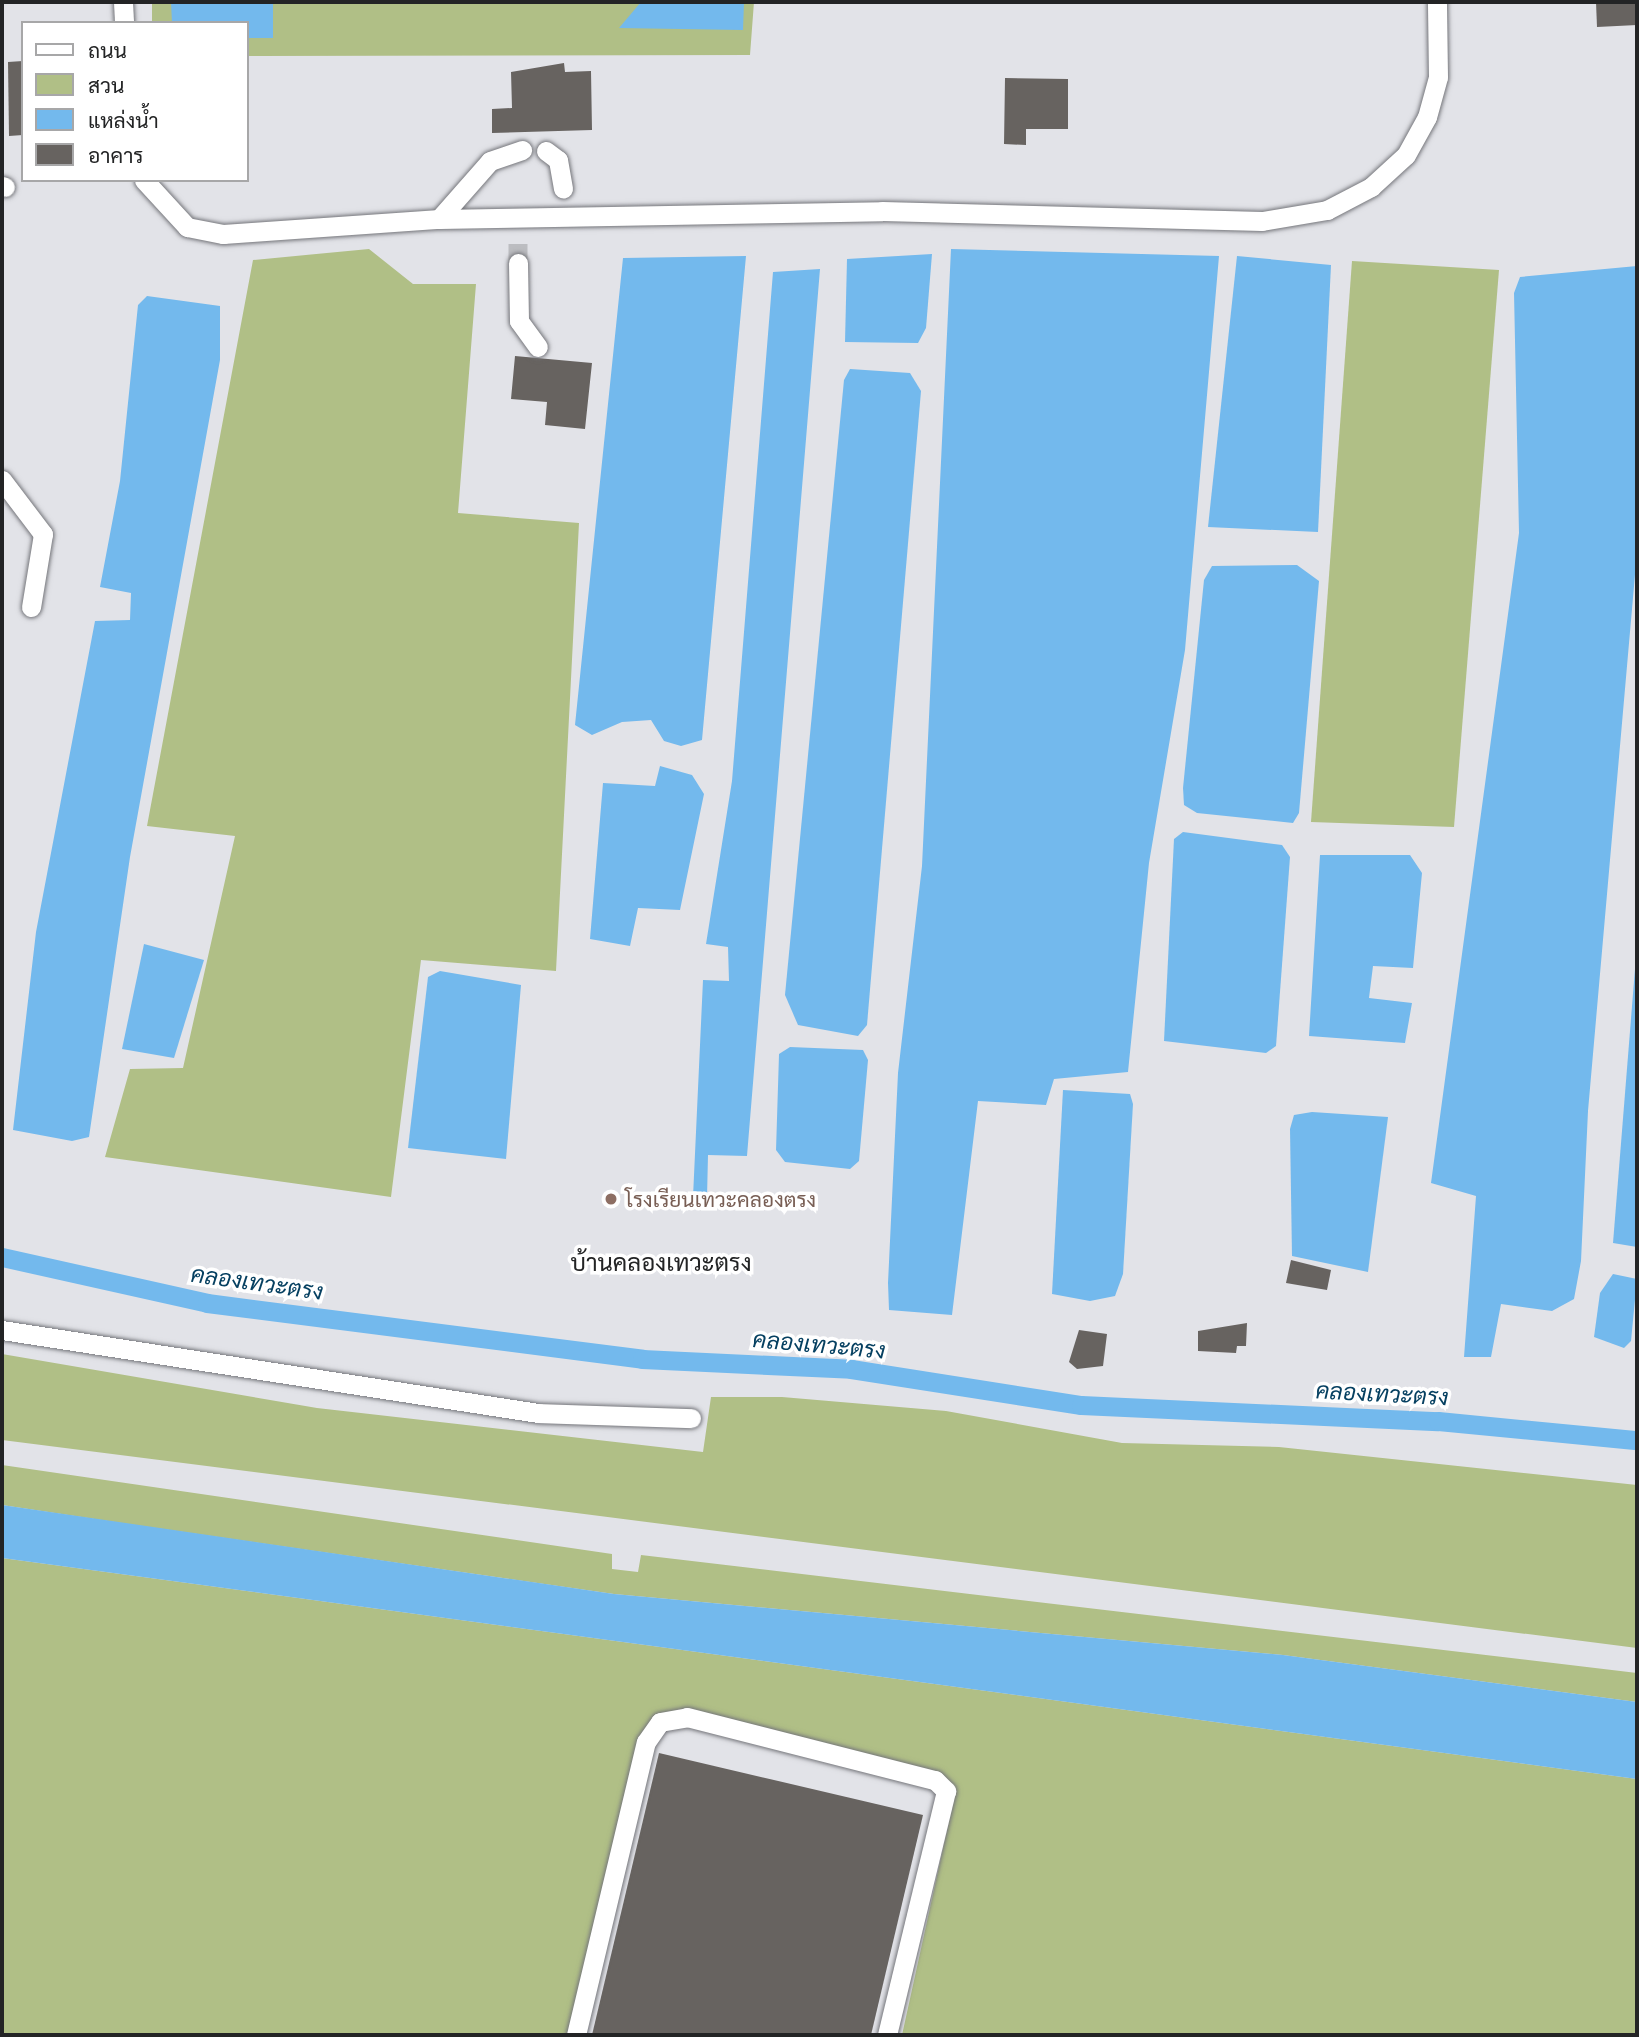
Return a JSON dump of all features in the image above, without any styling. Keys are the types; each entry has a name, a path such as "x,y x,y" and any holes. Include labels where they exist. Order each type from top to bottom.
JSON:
{"street":[{"path":"123,2 124,21"},
{"path":"146,182 187,227 223,234 439,219 518,228 882,211 1262,221 1327,210 1371,187 1406,155 1427,117 1438,77 1437,2"},
{"path":"439,219 490,161 522,150"},
{"path":"546,151 558,160 563,190"},
{"path":"518,262 519,321 538,347"},
{"path":"5,493 43,534 32,607"},
{"path":"2,1330 511,1409 691,1418"},
{"path":"576,2035 646,1742 660,1722 687,1717 935,1780 946,1791 887,2035"}],"green space":[{"path":"152,2 754,2 750,55 248,56 248,21 152,21"},
{"path":"369,249 413,284 476,284 458,513 579,523 556,971 421,960 391,1197 105,1157 130,1069 183,1068 235,836 147,826 253,260"},
{"path":"1352,261 1499,270 1454,827 1311,822"},
{"path":"2,1354 317,1408 703,1452 711,1397 782,1397 946,1411 1122,1443 1279,1447 1637,1485 1637,1648 2,1440"},
{"path":"2,1465 612,1554 612,1569 638,1572 641,1555 1637,1673 1637,1702 1283,1655 614,1594 121,1523 2,1505"},
{"path":"2,1558 1637,1779 1637,2035 902,2035 955,1794 661,1713 570,2035 2,2035"}],"water":[{"path":"171,2 273,2 273,38 248,38 248,21 172,21"},
{"path":"641,2 744,2 743,30 619,28"},
{"path":"951,249 1219,256 1185,650 1149,863 1128,1072 1054,1079 1046,1105 978,1101 952,1315 889,1310 888,1283 898,1073 922,866"},
{"path":"932,254 926,328 918,343 845,342 847,259"},
{"path":"746,256 702,740 681,746 664,741 651,720 622,722 592,735 575,725 623,258"},
{"path":"1237,256 1331,265 1318,532 1208,527"},
{"path":"1637,266 1637,552 1588,1111 1581,1261 1574,1299 1552,1311 1501,1304 1491,1357 1464,1357 1476,1196 1431,1183 1519,533 1514,293 1520,277"},
{"path":"820,269 747,1156 708,1155 707,1198 693,1197 703,980 729,981 728,947 706,944 732,781 773,272"},
{"path":"147,296 220,306 220,360 130,857 89,1137 72,1141 13,1130 36,932 95,621 130,620 131,593 100,587 120,481 138,305"},
{"path":"850,369 910,373 921,391 867,1025 858,1036 798,1025 785,995 844,380"},
{"path":"1297,565 1319,581 1299,813 1293,823 1197,813 1184,805 1183,788 1204,580 1212,566"},
{"path":"660,766 692,775 704,794 680,910 638,908 630,946 590,939 603,783 655,786"},
{"path":"1183,832 1282,845 1290,857 1276,1046 1266,1053 1164,1041 1174,839"},
{"path":"1320,855 1410,855 1422,873 1413,968 1373,966 1369,998 1412,1003 1405,1043 1309,1036"},
{"path":"144,944 204,960 174,1058 122,1049"},
{"path":"1637,944 1637,1247 1613,1243"},
{"path":"440,971 521,985 506,1159 408,1148 428,977"},
{"path":"790,1047 863,1050 868,1060 859,1161 850,1169 785,1162 776,1150 779,1054"},
{"path":"1063,1090 1130,1094 1133,1104 1123,1274 1115,1296 1090,1301 1052,1294"},
{"path":"1312,1112 1388,1117 1368,1272 1292,1256 1290,1129 1294,1115"},
{"path":"1613,1274 1637,1279 1631,1341 1624,1348 1594,1337 1600,1293"},
{"path":"2,1505 614,1594 1283,1655 1637,1702 1637,1779 2,1558"}],"building":[{"path":"1596,2 1637,2 1637,25 1597,27"},
{"path":"21,61 21,135 9,136 8,62"},
{"path":"564,63 565,72 591,71 592,130 492,133 492,109 512,108 511,72"},
{"path":"1005,78 1068,79 1068,129 1026,129 1026,145 1004,144"},
{"path":"515,356 592,363 585,429 545,425 547,402 511,399"},
{"path":"1291,1260 1331,1270 1327,1290 1286,1283"},
{"path":"1247,1323 1246,1346 1237,1346 1236,1353 1198,1351 1198,1331"},
{"path":"1079,1330 1107,1334 1103,1366 1077,1369 1069,1362"},
{"path":"659,1753 923,1815 871,2035 592,2035"}],"waterway":[{"name":"คลองเทวะตรง","path":"2,1257 207,1303 642,1359 851,1369 1081,1405 1438,1421 1637,1440"}],"tunnel":[{"path":"518,238 518,263"}],"place":[{"name":"โรงเรียนเทวะคลองตรง","path":"611,1199"}],"district":[{"name":"บ้านคลองเทวะตรง","path":"661,1263"}]}
